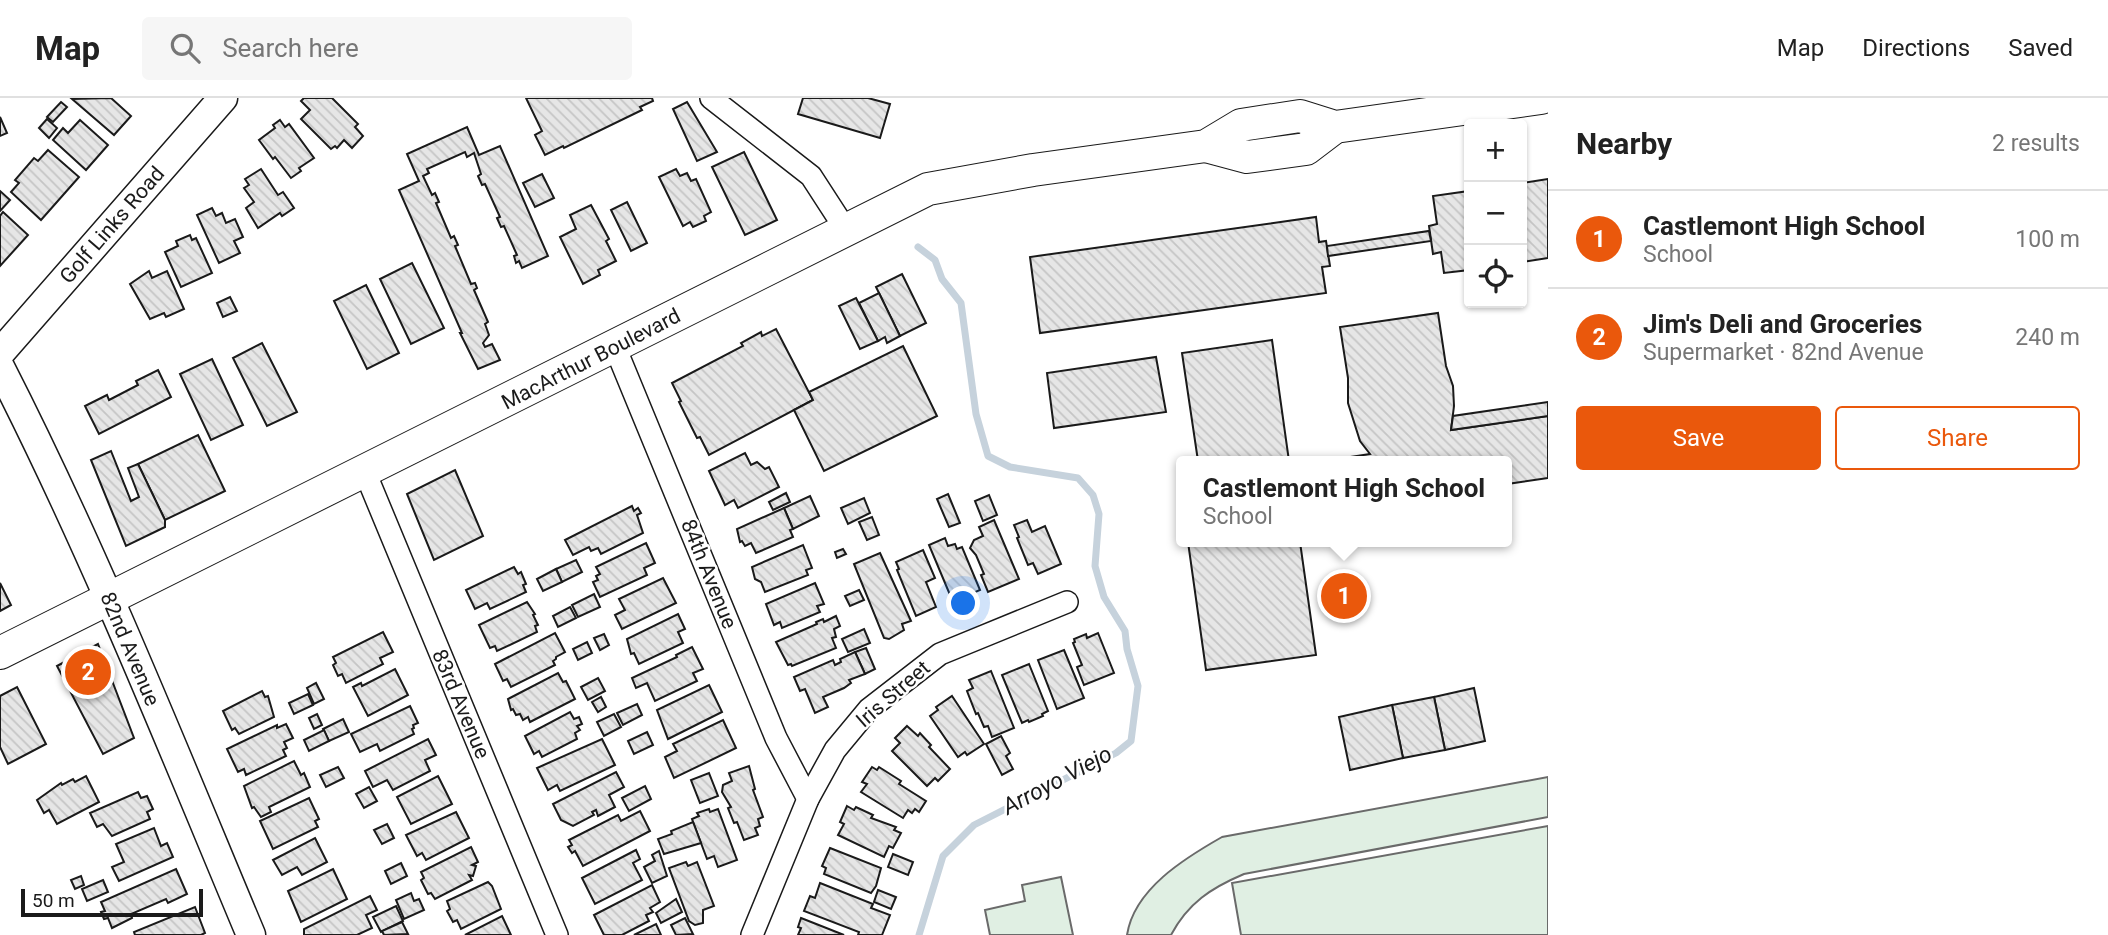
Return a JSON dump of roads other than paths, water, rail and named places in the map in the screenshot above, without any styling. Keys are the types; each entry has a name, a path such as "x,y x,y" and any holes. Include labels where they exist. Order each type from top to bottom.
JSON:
{"main road":[{"name":"MacArthur Boulevard","path":"0,653 928,189 1033,170 1206,146 1247,157 1306,149 1335,127 1541,98"}],"street":[{"name":"Golf Links Road","path":"0,353 223,98"},
{"path":"711,98 811,176 846,230"},
{"name":"84th Avenue","path":"615,346 776,738 808,799"},
{"name":"82nd Avenue","path":"0,367 49,463 110,598 251,935"},
{"name":"83rd Avenue","path":"365,472 557,935"},
{"name":"Iris Street","path":"752,935 808,799 835,750 869,709 940,654 1067,602"}],"waterway":[{"name":"Arroyo Viejo","path":"918,247 935,260 942,279 961,303 976,414 988,456 1010,467 1078,478 1093,495 1099,514 1095,566 1104,597 1125,631 1127,649 1138,686 1131,741 1116,753 974,825 943,856 919,935"}],"place":[{"name":"Castlemont High School","path":"1344,596"},
{"name":"Jim's Deli and Groceries","path":"88,672"}]}
